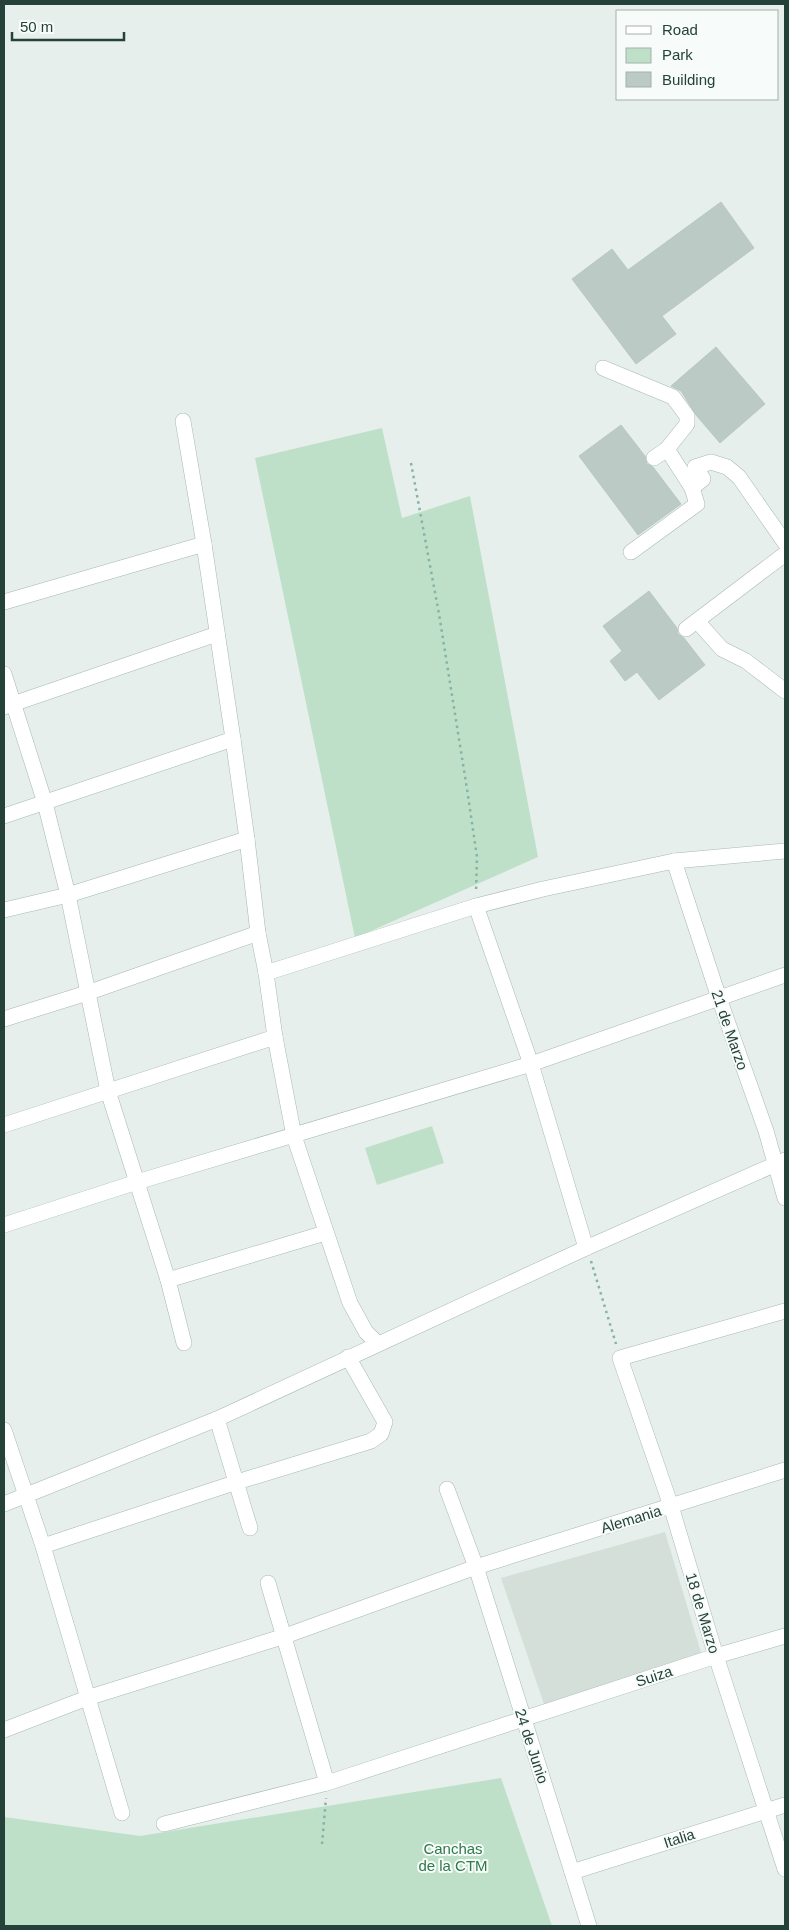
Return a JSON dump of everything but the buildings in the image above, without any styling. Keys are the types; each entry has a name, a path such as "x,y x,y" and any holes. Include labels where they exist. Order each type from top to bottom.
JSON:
{"street":[{"path":"603,368 673,397 687,416 687,424 667,449 654,458"},
{"path":"183,420 234,740 258,933 294,1136 350,1303 366,1332 378,1344"},
{"path":"631,552 697,504 691,477 667,449"},
{"path":"691,477 711,462 727,467 739,477 785,543"},
{"path":"4,602 204,544"},
{"path":"785,554 692,625 722,649 746,661 785,691"},
{"path":"8,706 217,634"},
{"path":"4,674 8,706 45,803 68,895 108,1091 168,1280 184,1343"},
{"path":"4,816 234,740"},
{"path":"4,910 68,895 247,839"},
{"path":"266,973 476,906 543,889 674,862 785,851"},
{"name":"21 de Marzo","path":"674,862 719,998 766,1131 780,1163 785,1198"},
{"path":"476,906 531,1064 586,1248"},
{"path":"4,1019 87,993 258,933"},
{"path":"4,1225 137,1182 531,1064 785,975"},
{"path":"4,1125 275,1037"},
{"path":"4,1504 25,1494 217,1419 586,1248 780,1163"},
{"path":"168,1280 325,1233"},
{"path":"620,1358 785,1311"},
{"path":"43,1546 237,1482 371,1441 381,1434 385,1422 348,1357"},
{"name":"18 de Marzo","path":"620,1358 671,1506 716,1656 785,1869"},
{"path":"217,1419 250,1528"},
{"path":"4,1430 43,1546 122,1813"},
{"name":"Alemania","path":"4,1730 87,1698 285,1636 476,1566 785,1470"},
{"name":"24 de Junio","path":"447,1489 476,1566 590,1926"},
{"path":"268,1583 327,1783"},
{"name":"Suiza","path":"164,1824 327,1783 716,1656 785,1636"},
{"name":"Italia","path":"572,1872 785,1805"}],"path":[{"path":"411,463 439,614 477,857 476,906"},
{"path":"586,1248 620,1358"},
{"path":"322,1844 327,1783"}],"shaded area":[{"path":"665,1532 702,1656 545,1707 501,1578"}],"green space":[{"path":"382,428 402,518 470,496 538,857 355,938 255,458"},
{"path":"432,1126 444,1163 377,1185 365,1148"},
{"name":"Canchas de la CTM","path":"501,1778 552,1926 4,1926 4,1817 140,1836"}]}
